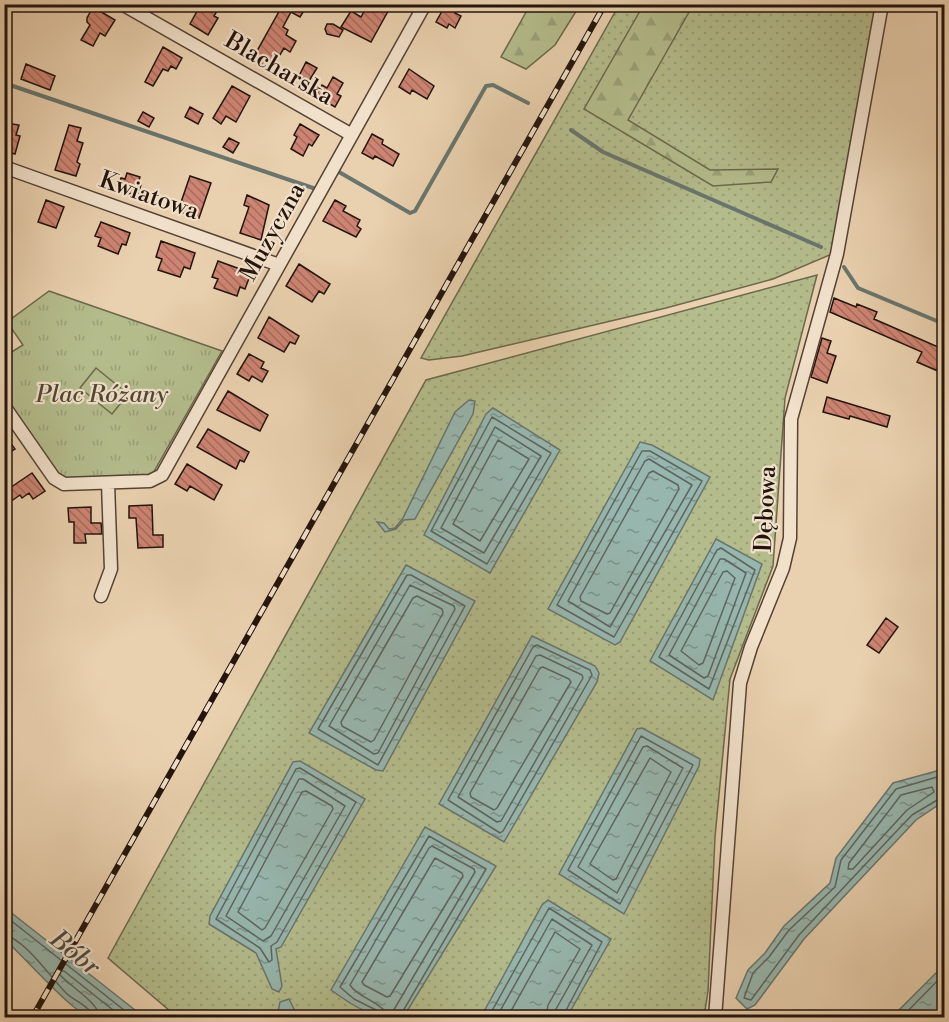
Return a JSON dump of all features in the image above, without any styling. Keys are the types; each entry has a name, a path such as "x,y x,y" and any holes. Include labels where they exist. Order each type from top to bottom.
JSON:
{"street":[{"name":"Blacharska","path":"122,4 352,135"},
{"name":"Muzyczna","path":"108,483 156,479 167,464 425,4"},
{"name":"Dębowa","path":"715,1017 741,683 751,647 783,568 790,538 791,419 837,254 882,4"},
{"name":"Kwiatowa","path":"4,167 279,265"},
{"path":"4,406 54,478 63,484 108,483 111,569 100,596"}],"green space":[{"path":"644,4 693,5 628,120 710,170 778,169 771,182 713,186 584,109"},
{"path":"530,5 580,5 555,45 526,69 501,57"},
{"path":"619,5 876,5 832,254 773,279 666,308 462,356 429,360 421,358"},
{"path":"817,275 785,398 773,566 730,679 715,837 708,991 704,1017 177,1017 108,958 426,380"},
{"name":"Plac Różany","path":"49,291 222,351 152,475 63,478 56,473 5,396 5,356 23,345 7,322"},
{"path":"96,368 128,394 112,414 80,388"}],"water":[{"path":"469,400 475,401 473,414 415,519 404,520 396,529 385,532 377,522 384,523 389,529 395,528 403,518 455,412"},
{"path":"493,408 560,450 490,573 424,535 486,414"},
{"path":"640,442 652,445 710,477 620,642 615,645 548,609"},
{"path":"716,539 762,564 713,700 650,661"},
{"path":"406,565 475,601 383,771 376,770 309,733"},
{"path":"532,636 595,666 599,673 597,682 504,842 439,804"},
{"path":"642,728 700,759 699,766 624,914 559,874 637,729"},
{"path":"300,761 365,799 281,947 276,949 282,986 279,992 272,989 256,953 209,924 210,916 293,762"},
{"path":"944,769 944,801 916,820 804,939 755,1005 747,1009 736,998 748,970 765,953 784,926 830,883 836,858 893,783"},
{"path":"425,827 496,866 404,1016 375,1015 348,1002 331,990"},
{"path":"548,900 611,939 567,1017 481,1017 542,905"},
{"path":"4,907 144,1017 98,1019 83,1014 5,940"},
{"path":"944,965 944,1012 939,1017 892,1017"},
{"path":"289,999 298,1017 277,1017 280,1002"}],"building":[{"path":"201,4 221,4 214,16 218,18 208,35 190,24"},
{"path":"279,4 308,4 300,17 291,12 283,27 288,30 286,35 296,41 290,52 284,48 271,70 252,60 282,6"},
{"path":"368,4 392,4 371,42 341,27 351,11 361,17"},
{"path":"446,4 457,9 455,13 461,16 455,28 449,24 447,28 436,22"},
{"path":"93,7 115,20 105,36 100,33 93,46 81,40 90,25 87,18"},
{"path":"327,24 333,24 343,30 339,37 327,34 325,29"},
{"path":"163,47 182,58 176,69 171,66 168,71 163,69 153,86 145,82"},
{"path":"306,62 317,68 309,81 299,76"},
{"path":"26,64 55,76 50,90 21,79"},
{"path":"409,69 434,86 427,99 412,90 410,94 399,87"},
{"path":"333,77 343,83 337,94 341,96 335,107 316,96 322,85 327,88"},
{"path":"232,86 250,96 236,122 226,116 221,124 213,118"},
{"path":"190,107 203,114 198,124 185,117"},
{"path":"143,112 154,118 149,127 138,121"},
{"path":"6,123 19,125 16,135 20,136 15,154 4,151"},
{"path":"300,124 319,135 312,146 309,144 303,156 291,149 297,137 294,135"},
{"path":"69,125 81,128 77,141 83,143 77,162 80,164 76,176 55,170"},
{"path":"372,134 383,140 382,144 399,154 393,166 375,156 373,159 362,153"},
{"path":"229,138 239,143 233,153 223,147"},
{"path":"127,173 140,177 138,183 141,185 137,196 117,190 121,178 125,179"},
{"path":"190,176 211,183 199,218 178,211"},
{"path":"247,195 269,205 261,240 240,233 249,207 244,205"},
{"path":"46,200 64,207 56,228 38,222"},
{"path":"335,200 346,206 343,211 360,220 357,226 361,229 356,237 323,221"},
{"path":"101,222 130,233 126,245 122,244 118,254 98,246 101,238 95,236"},
{"path":"161,241 195,253 190,269 184,267 180,277 158,270 162,259 156,257"},
{"path":"218,261 251,273 245,289 240,287 237,296 214,288 218,279 212,277"},
{"path":"299,264 330,284 324,294 319,291 312,302 286,286"},
{"path":"834,298 877,312 874,319 945,350 945,374 917,362 922,352 830,312"},
{"path":"269,317 299,336 295,344 290,342 284,352 258,338"},
{"path":"822,338 831,341 827,353 836,356 827,383 811,377"},
{"path":"249,354 264,362 261,368 268,371 262,382 252,376 249,381 237,374"},
{"path":"228,391 268,415 260,431 217,410"},
{"path":"827,397 890,416 887,427 850,416 849,419 823,412"},
{"path":"208,429 249,452 244,462 240,460 236,469 197,447"},
{"path":"4,434 15,449 4,456"},
{"path":"187,464 222,485 214,500 190,486 187,491 175,484"},
{"path":"32,473 45,491 33,499 29,493 22,498 20,495 10,502 4,492"},
{"path":"152,505 153,535 163,535 163,547 138,548 136,518 129,518 129,506"},
{"path":"91,507 91,523 101,523 102,534 85,534 86,543 74,543 74,522 69,522 68,508"},
{"path":"886,618 898,627 879,653 867,645"}],"waterway":[{"path":"4,83 316,189"},
{"path":"339,172 410,213 415,211 486,86 493,85 528,103"},
{"path":"571,130 603,152 821,247"},
{"path":"844,267 858,288 944,324"}],"railway":[{"path":"32,1018 605,4"}],"water label":[{"name":"Bóbr","path":"75,953"}]}
